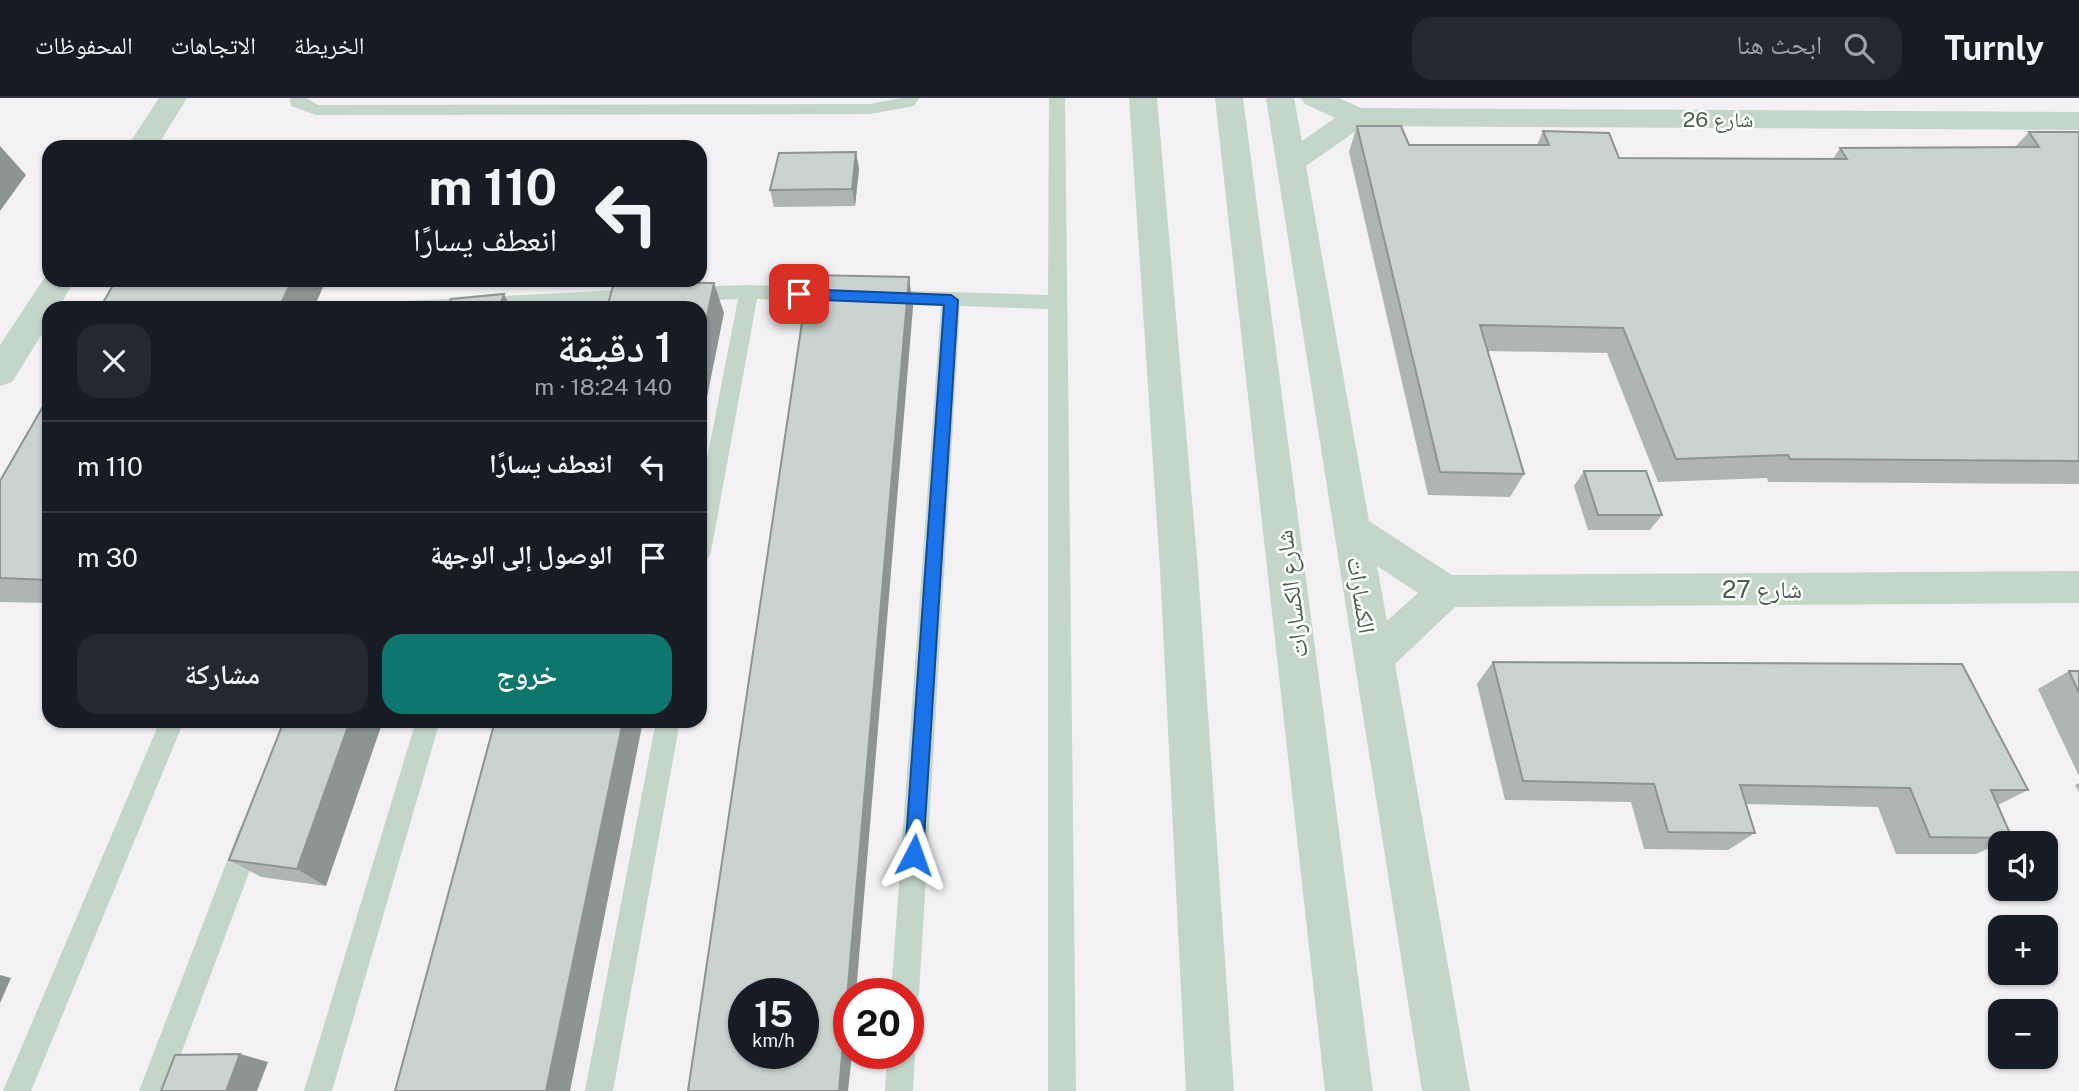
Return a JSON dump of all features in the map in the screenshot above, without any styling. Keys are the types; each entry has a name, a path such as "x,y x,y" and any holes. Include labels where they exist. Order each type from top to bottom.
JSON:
{"street":[{"path":"146,140 173,98"},
{"path":"1143,98 1179,569 1210,1091"},
{"name":"شارع الكسارات","path":"1229,98 1349,1091"},
{"name":"الكسارات","path":"1280,98 1446,1091"},
{"name":"شارع 26","path":"1315,98 1357,117 2079,121"},
{"path":"1290,163 1357,117"},
{"path":"0,373 42,307"},
{"path":"1352,529 1446,591 1372,660"},
{"name":"شارع 27","path":"1446,591 2079,587"}],"lane":[{"path":"298,98 298,102 316,110 516,104 870,109 908,102 911,98"},
{"path":"1057,98 1062,1091"},
{"path":"601,301 749,292 1056,302"},
{"path":"707,515 749,292"},
{"path":"906,978 951,300"},
{"path":"18,1091 169,728"},
{"path":"318,1091 426,728"},
{"path":"599,1091 667,728"},
{"path":"153,1091 259,810"},
{"path":"899,1091 900,1069"}],"building":[{"path":"1357,126 1401,126 1409,145 1549,145 1543,131 1609,133 1619,158 1847,159 1840,148 2039,147 2029,132 2079,132 2079,461 1790,459 1788,455 1676,459 1623,328 1480,325 1524,474 1440,472"},
{"path":"856,152 852,189 770,190 779,153"},
{"path":"809,275 909,277 849,978 833,978 833,1069 841,1069 839,1091 688,1091"},
{"path":"707,283 714,283 707,316 707,301 609,301 613,287 707,287"},
{"path":"112,287 289,287 282,301 104,301"},
{"path":"504,294 502,301 450,301"},
{"path":"42,408 42,580 0,578 0,481"},
{"path":"1584,471 1646,471 1662,515 1598,515"},
{"path":"1493,662 1962,664 2028,790 1991,790 2009,831 1988,831 1988,838 1930,837 1910,788 1740,785 1755,833 1668,832 1654,784 1523,781"},
{"path":"2069,671 2079,671 2079,693"},
{"path":"281,728 347,728 297,869 229,860"},
{"path":"493,728 622,728 546,1091 395,1091"},
{"path":"240,1054 226,1091 161,1091 175,1055"}],"route":[{"path":"799,294 951,300 914,855"}]}
